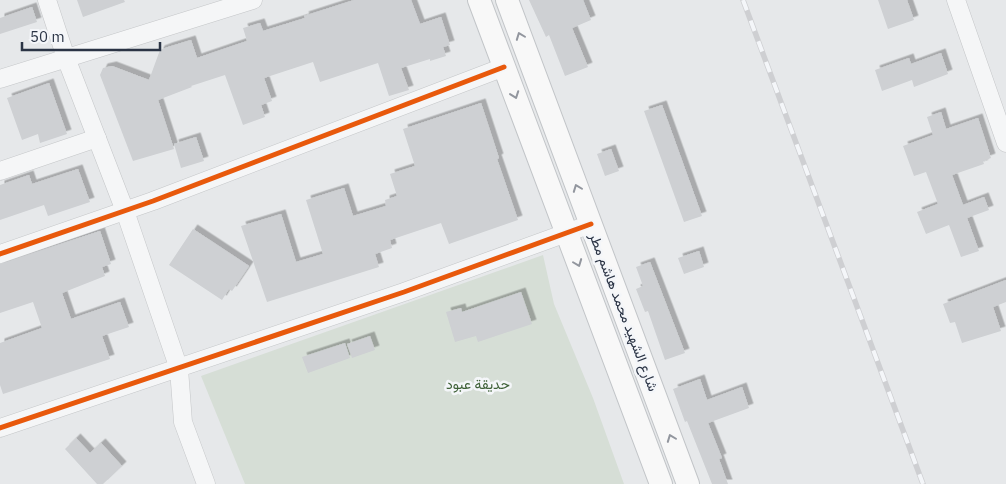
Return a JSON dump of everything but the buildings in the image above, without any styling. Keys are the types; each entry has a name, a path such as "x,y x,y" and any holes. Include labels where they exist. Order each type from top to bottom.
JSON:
{"main road":[{"name":"شارع الشهيد محمد هاشم مطر","path":"479,0 661,484"},
{"name":"شارع الشهيد محمد هاشم مطر","path":"507,0 688,484"}],"street":[{"path":"47,0 66,58 125,211 179,369 183,422 206,484"},
{"path":"0,79 253,0"},
{"path":"956,0 1006,143"},
{"path":"0,254 125,211 504,66"},
{"path":"0,171 97,138"},
{"path":"0,428 404,292 591,224"}],"green space":[{"name":"حديقة عبود","path":"543,255 554,304 593,398 624,484 245,484 201,376"}],"railway":[{"path":"743,0 923,484"}],"cycle path":[{"path":"0,254 153,201 504,67"},
{"path":"0,428 404,292 591,224"}]}
